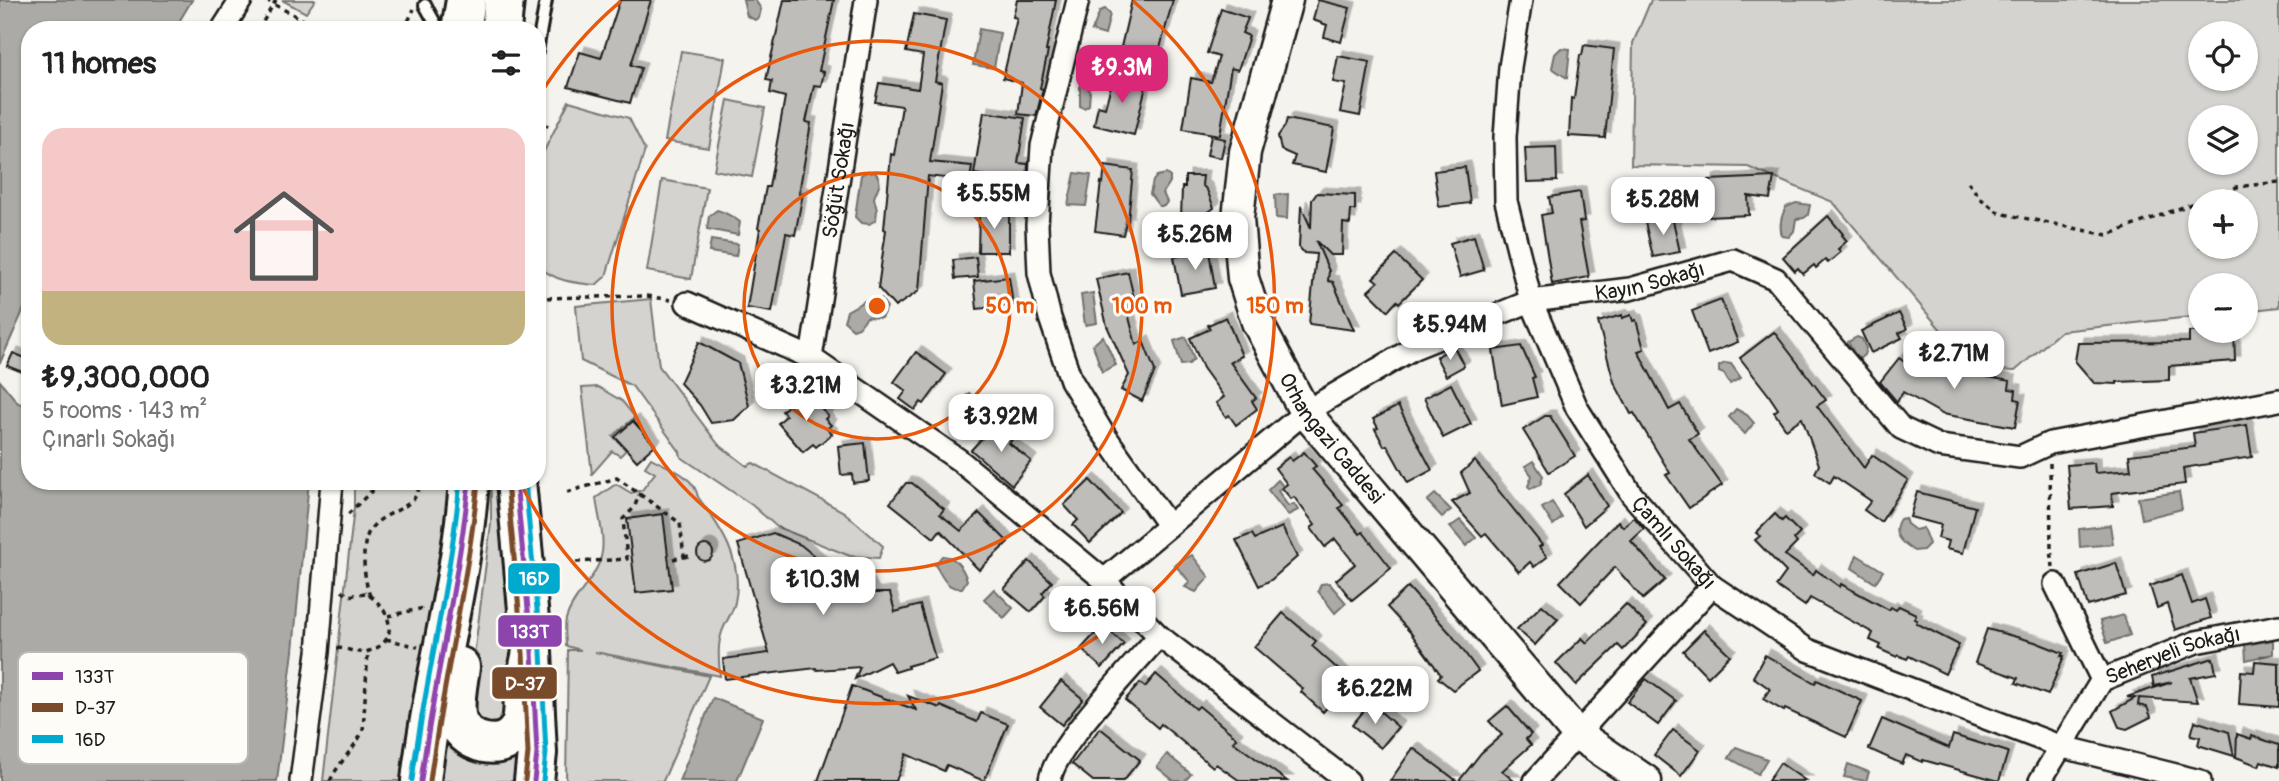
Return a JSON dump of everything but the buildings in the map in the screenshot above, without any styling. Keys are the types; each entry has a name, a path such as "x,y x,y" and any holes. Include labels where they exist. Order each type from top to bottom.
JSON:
{"highway":[{"path":"462,21 466,0"},
{"path":"502,21 504,0"},
{"path":"421,781 430,715 459,574 468,490"},
{"path":"517,490 532,652 537,753 534,781"},
{"path":"459,574 463,610 456,716 468,736 490,744 502,743 520,729 532,652"}],"street":[{"path":"228,21 241,0"},
{"name":"Söğüt Sokağı","path":"811,358 866,0"},
{"path":"1078,0 1042,146 1037,225 1039,273 1050,318 1071,380 1101,430 1168,525"},
{"name":"Orhangazi Caddesi","path":"1287,0 1245,152 1238,218 1242,278 1256,322 1305,412 1577,734 1646,781"},
{"name":"Çamlı Sokağı","path":"1521,0 1509,78 1505,137 1506,201 1531,301 1577,408 1632,495 1712,586 1808,650 2059,746 2200,781"},
{"name":"Kayın Sokağı","path":"1104,580 1305,412 1414,348 1531,301 1630,289 1733,260 1776,279 1900,428 1939,446 2020,457 2050,443 2279,400"},
{"path":"687,303 811,358 959,460 1104,580 1159,636 1348,781"},
{"path":"301,781 318,652 331,490"},
{"path":"2055,584 2102,680"},
{"path":"1535,781 1712,586"},
{"name":"Seheryeli Sokağı","path":"2040,781 2059,746 2102,680 2196,642 2279,626"},
{"path":"1050,781 1068,742 1159,636"}],"lane":[{"path":"542,21 546,0"},
{"path":"422,3 433,21"}],"path":[{"path":"266,0 275,2 307,21"},
{"path":"263,21 275,2"},
{"path":"410,21 422,3"},
{"path":"1968,182 1980,198 1999,213 2108,235 2237,187 2279,182"},
{"path":"546,298 647,296 687,303"},
{"path":"2050,443 2051,548 2055,584"},
{"path":"567,492 617,478 680,523 684,557"},
{"path":"329,532 373,490"},
{"path":"370,596 365,584 364,568 365,548 370,530 385,517 413,501 420,490"},
{"path":"576,562 627,559 623,519 634,508 640,493"},
{"path":"673,559 693,555"},
{"path":"318,652 341,648 354,653 368,652 386,639 390,629 388,616 380,603 365,593 349,596 325,576"},
{"path":"388,616 429,607"},
{"path":"386,639 420,648"},
{"path":"330,781 338,763 358,741 363,730 368,652"}],"shaded area":[{"path":"0,0 192,0 179,21 21,21 21,315 0,363"},
{"path":"282,0 315,0 306,13"},
{"path":"743,0 755,0 761,9 759,18 755,20 747,16"},
{"path":"1651,0 2279,0 2279,307 2258,309 2258,273 2188,273 2188,317 2061,331 2015,371 1974,369 1833,202 1748,167 1631,165 1633,43"},
{"path":"1105,9 1110,14 1105,35 1092,31 1100,11"},
{"path":"979,29 1000,33 994,68 973,65"},
{"path":"1561,48 1570,49 1567,78 1552,68 1555,54"},
{"path":"681,51 725,58 709,148 665,141"},
{"path":"1084,80 1090,92 1089,105 1084,108 1080,106 1080,82"},
{"path":"728,100 765,108 752,177 714,170"},
{"path":"569,101 629,118 645,150 606,276 596,285 572,282 546,272 546,147"},
{"path":"868,171 875,172 879,182 874,198 876,220 869,224 861,223 855,217 861,175"},
{"path":"1075,173 1091,175 1086,206 1068,205"},
{"path":"1166,174 1170,177 1163,193 1167,202 1164,206 1159,206 1150,194 1157,176"},
{"path":"662,180 707,188 691,279 647,271"},
{"path":"1288,194 1287,219 1276,218 1275,195"},
{"path":"1796,203 1810,205 1808,215 1796,219 1794,231 1789,237 1782,236 1784,211 1786,207"},
{"path":"717,210 740,222 738,235 707,229 709,216"},
{"path":"711,240 738,244 736,256 709,252"},
{"path":"1093,293 1097,323 1085,325 1081,295"},
{"path":"651,299 659,366 718,444 747,466 753,463 844,512 883,546 879,558 850,556 777,527 752,505 681,457 632,386 581,361 576,306"},
{"path":"868,299 881,299 887,307 881,318 867,317 859,327 853,329 844,321 847,311"},
{"path":"1103,336 1116,365 1102,372 1093,345"},
{"path":"1186,337 1194,359 1189,364 1181,365 1174,341"},
{"path":"1857,337 1862,339 1866,348 1864,355 1858,360 1848,342"},
{"path":"1731,364 1741,378 1730,384 1724,374 1719,372 1719,366"},
{"path":"0,381 21,404 21,490 308,490 277,781 0,781"},
{"path":"598,387 622,401 635,417 613,436 626,450 620,456 612,451 592,474 582,388"},
{"path":"969,393 977,400 980,397 987,404 983,407 989,412 980,422 960,403"},
{"path":"1736,409 1754,423 1745,434 1729,417"},
{"path":"651,458 680,473 692,483 729,546 737,587 734,606 720,637 720,676 595,652 709,676 663,781 566,781 568,650 581,650 566,646 565,622 573,603 594,573 601,557 602,535 596,498 616,484 631,493 642,490 655,473 645,467"},
{"path":"1533,461 1543,476 1540,485 1530,489 1528,486 1532,476 1525,466"},
{"path":"1278,480 1283,486 1278,491 1288,506 1294,504 1298,510 1288,515 1268,490"},
{"path":"354,490 449,490 406,781 323,781"},
{"path":"491,490 503,490 517,705 509,727 477,732 471,679 491,524"},
{"path":"2179,492 2182,509 2142,519 2138,498"},
{"path":"1435,494 1451,510 1442,517 1427,501"},
{"path":"1552,502 1562,518 1553,525 1542,508"},
{"path":"1905,518 1907,524 1915,530 1923,528 1929,544 1923,550 1914,551 1898,537 1897,524 1900,519"},
{"path":"1460,520 1476,538 1466,546 1450,527"},
{"path":"2110,525 2113,544 2080,547 2079,529"},
{"path":"1192,555 1209,577 1196,592 1185,587 1190,582 1175,565"},
{"path":"1857,555 1883,571 1875,583 1852,568"},
{"path":"942,556 955,560 961,567 967,580 962,588 948,584 935,565"},
{"path":"1329,583 1346,603 1335,613 1318,591 1321,584"},
{"path":"994,589 1013,608 1004,618 984,599"},
{"path":"2124,615 2130,635 2107,643 2100,621"},
{"path":"2273,640 2273,654 2246,660 2245,644"},
{"path":"713,698 763,718 737,781 679,781"},
{"path":"448,725 525,740 524,781 440,781"},
{"path":"1736,747 1767,759 1758,774 1729,758"},
{"path":"1167,754 1191,774 1185,781 1174,781 1157,767"},
{"path":"1848,764 1869,772 1866,781 1844,777"}],"transit line":[{"name":"16D","path":"412,780 451,556 459,490"},
{"name":"133T","path":"421,781 468,490"},
{"name":"D-37","path":"430,781 477,490"},
{"name":"D-37","path":"508,490 523,653 528,753 525,780"},
{"name":"133T","path":"517,490 532,652 537,753 534,781"},
{"name":"16D","path":"526,490 541,652 546,753 543,781"}]}
